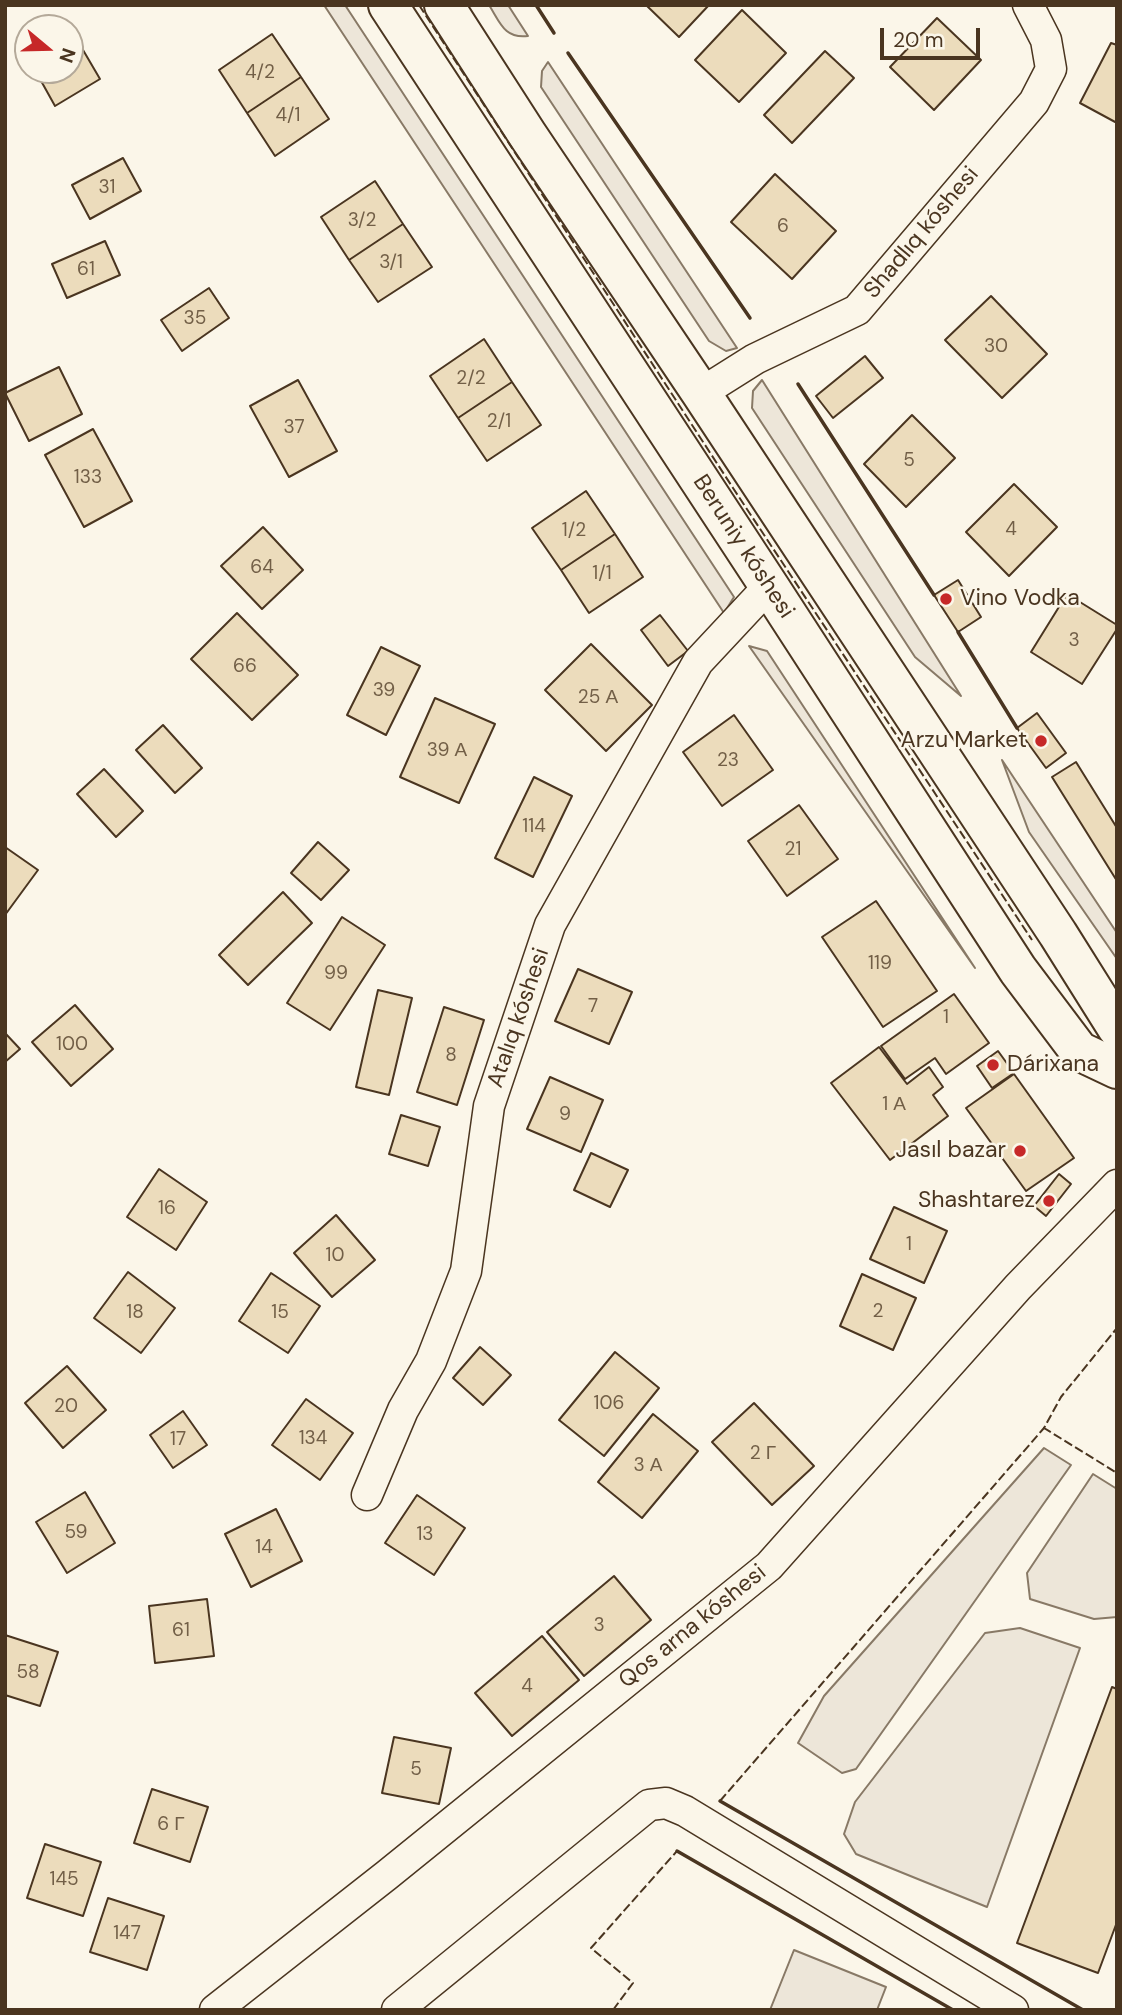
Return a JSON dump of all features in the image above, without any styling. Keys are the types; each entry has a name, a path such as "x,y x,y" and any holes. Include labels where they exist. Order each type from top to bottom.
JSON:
{"street":[{"name":"Beruniy kóshesi","path":"388,5 1018,970 1079,1051 1117,1069"},
{"path":"444,5 1058,934 1117,1028"},
{"name":"Shadlıq kóshesi","path":"701,393 755,359 857,310 1034,102 1051,69 1045,40 1028,5"},
{"name":"Atalıq kóshesi","path":"367,1495 403,1410 431,1361 466,1271 489,1106 550,925 698,662 769,586"},
{"name":"Qos arna kóshesi","path":"215,2010 387,1875 769,1566 1018,1287 1117,1185"},
{"path":"397,2010 649,1805 666,1803 685,1811 1013,2010"}],"shaded area":[{"path":"324,5 345,5 734,597 724,613"},
{"path":"489,5 508,5 528,36 508,32"},
{"path":"548,62 737,348 726,351 709,341 541,87 542,71"},
{"path":"762,380 961,696 915,657 752,408 753,391"},
{"path":"749,646 767,651 975,968"},
{"path":"1002,760 1117,933 1117,959 1029,832"},
{"path":"1044,1448 1071,1465 856,1769 842,1773 798,1743 824,1696"},
{"path":"1093,1474 1117,1489 1117,1617 1094,1619 1030,1599 1027,1573"},
{"path":"1020,1628 1080,1648 987,1907 856,1854 844,1834 855,1802 985,1633"},
{"path":"794,1950 886,1987 877,2010 770,2010"}],"building":[{"path":"646,5 709,5 679,37"},
{"path":"742,10 786,53 739,102 695,60"},
{"path":"937,18 981,60 934,110 890,67"},
{"path":"272,34 301,77 247,113 219,70"},
{"path":"1111,43 1117,45 1117,123 1080,103"},
{"path":"825,51 854,78 792,143 764,115"},
{"path":"84,52 100,79 55,106 43,84 84,84"},
{"path":"301,77 329,119 275,156 247,113"},
{"path":"123,158 141,191 90,219 72,185"},
{"path":"775,174 836,231 792,279 731,222"},
{"path":"375,181 403,224 349,260 321,217"},
{"path":"403,224 432,267 378,302 349,260"},
{"path":"105,241 120,275 67,298 52,264"},
{"path":"209,288 229,318 182,351 161,320"},
{"path":"991,296 1047,354 1002,398 945,340"},
{"path":"484,339 512,382 458,418 430,376"},
{"path":"865,356 883,378 833,418 816,396"},
{"path":"59,367 82,414 29,441 5,393"},
{"path":"298,380 337,451 289,477 250,406"},
{"path":"512,382 541,425 487,461 458,418"},
{"path":"912,415 955,458 906,507 864,464"},
{"path":"93,429 132,501 84,527 45,455"},
{"path":"1014,484 1057,527 1009,576 966,532"},
{"path":"586,491 615,534 561,570 532,528"},
{"path":"263,527 303,570 262,609 221,566"},
{"path":"615,534 643,577 589,613 561,570"},
{"path":"958,580 981,617 958,632 934,595"},
{"path":"1067,594 1117,625 1082,684 1031,652"},
{"path":"237,613 298,675 252,720 191,659"},
{"path":"660,615 688,651 668,666 641,630"},
{"path":"591,644 652,705 606,751 545,690"},
{"path":"381,647 420,666 386,735 347,715"},
{"path":"435,698 495,724 459,803 400,777"},
{"name":"Arzu Market","path":"1037,713 1066,753 1046,768 1017,728"},
{"path":"734,715 773,770 722,806 683,752"},
{"path":"163,725 202,768 175,793 136,750"},
{"path":"1076,762 1117,828 1117,881 1052,777"},
{"path":"104,769 143,811 116,837 77,794"},
{"path":"534,777 572,796 533,877 495,858"},
{"path":"799,805 838,859 787,896 748,841"},
{"path":"318,842 349,870 321,900 291,873"},
{"path":"5,847 38,870 5,915"},
{"path":"283,892 312,923 248,985 219,955"},
{"path":"876,901 937,991 883,1027 822,937"},
{"path":"342,917 385,945 330,1030 287,1003"},
{"path":"578,969 632,992 609,1044 555,1021"},
{"path":"378,990 412,998 389,1095 356,1087"},
{"path":"954,994 989,1043 946,1074 935,1058 905,1079 881,1046"},
{"path":"75,1005 113,1049 71,1086 32,1042"},
{"path":"444,1007 484,1020 457,1105 417,1092"},
{"path":"5,1033 20,1049 5,1062"},
{"path":"879,1047 907,1084 929,1067 943,1087 933,1095 948,1116 890,1160 831,1083"},
{"path":"998,1051 1014,1073 992,1088 977,1066"},
{"path":"1014,1074 1074,1158 1026,1191 966,1108"},
{"path":"550,1077 603,1100 581,1152 527,1129"},
{"path":"401,1115 440,1127 428,1166 389,1154"},
{"path":"591,1153 628,1170 610,1207 574,1190"},
{"path":"159,1169 207,1202 176,1250 127,1217"},
{"path":"1059,1174 1071,1184 1046,1216 1034,1206"},
{"path":"894,1207 947,1231 924,1283 870,1259"},
{"path":"336,1215 375,1260 332,1297 294,1253"},
{"path":"128,1272 175,1308 141,1353 94,1318"},
{"path":"271,1273 320,1306 288,1353 239,1321"},
{"path":"862,1274 916,1298 893,1350 840,1326"},
{"path":"480,1347 511,1375 483,1405 453,1378"},
{"path":"615,1352 659,1388 604,1456 559,1420"},
{"path":"67,1366 106,1410 63,1448 25,1403"},
{"path":"306,1399 353,1433 320,1480 272,1445"},
{"path":"754,1403 814,1466 772,1505 712,1442"},
{"path":"183,1411 207,1445 173,1468 150,1435"},
{"path":"653,1414 698,1451 642,1518 598,1482"},
{"path":"85,1492 115,1543 67,1573 36,1522"},
{"path":"417,1495 465,1528 434,1575 385,1543"},
{"path":"276,1509 302,1561 251,1587 225,1534"},
{"path":"614,1576 651,1620 584,1676 547,1632"},
{"path":"207,1599 214,1656 155,1663 149,1606"},
{"path":"5,1635 58,1652 40,1706 5,1695"},
{"path":"542,1636 579,1680 512,1736 475,1693"},
{"path":"1112,1687 1117,1689 1117,1922 1098,1973 1017,1943"},
{"path":"394,1737 451,1748 439,1804 382,1793"},
{"path":"152,1789 208,1807 190,1862 134,1843"},
{"path":"45,1844 101,1862 83,1916 27,1898"},
{"path":"108,1898 164,1916 147,1970 90,1952"}],"fence":[{"path":"419,5 733,488 1032,940"},
{"path":"720,1801 1044,1428 1061,1397 1117,1328"},
{"path":"1044,1427 1117,1473"},
{"path":"613,2010 633,1983 591,1948 677,1851"}],"wall":[{"path":"536,5 554,33"},
{"path":"568,53 750,318"},
{"path":"798,384 934,595"},
{"path":"958,632 1017,728"},
{"path":"720,1801 1083,2010"},
{"path":"677,1851 953,2010"}],"place":[{"name":"Vino Vodka","path":"946,599"},
{"name":"Arzu Market","path":"1041,741"},
{"name":"Dárixana","path":"993,1065"},
{"name":"Jasıl bazar","path":"1020,1151"},
{"name":"Shashtarez","path":"1049,1201"}]}
